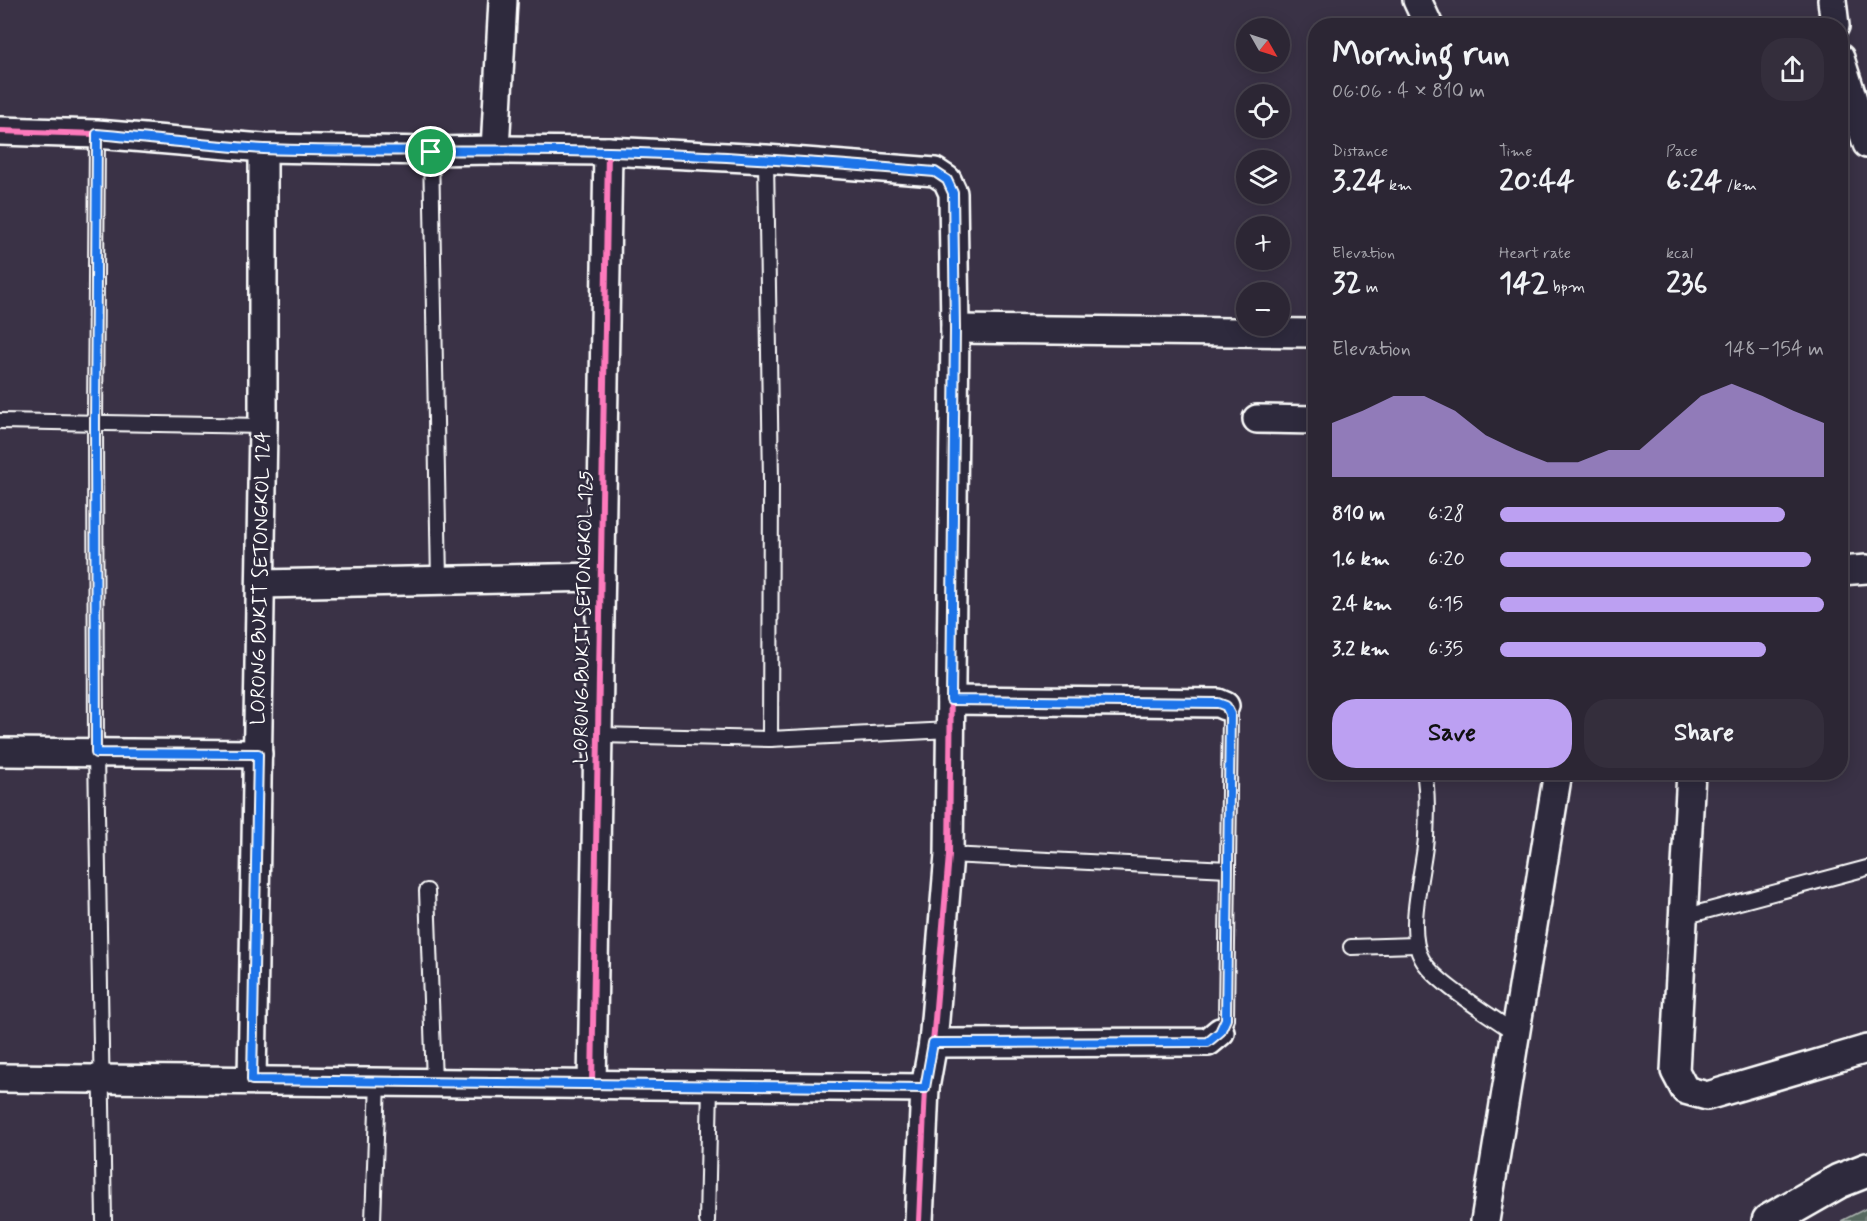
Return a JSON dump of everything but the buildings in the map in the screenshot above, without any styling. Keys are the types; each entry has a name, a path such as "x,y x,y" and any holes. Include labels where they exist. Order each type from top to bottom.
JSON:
{"street":[{"path":"495,150 503,0"},
{"path":"1417,0 1425,18"},
{"path":"1832,0 1833,18"},
{"path":"1848,83 1867,144"},
{"path":"0,131 97,134 263,148 431,152 495,150 608,152 766,159 935,172 947,180 953,193 955,329 949,855 933,1043 925,1088 919,1221"},
{"name":"LORONG BUKIT SETONGKOL 124","path":"252,1080 263,426 263,148"},
{"name":"LORONG BUKIT SETONGKOL 125","path":"592,1084 608,152"},
{"path":"955,329 1308,333"},
{"path":"1257,419 1308,420"},
{"path":"1848,571 1867,569"},
{"path":"261,584 601,577"},
{"path":"951,700 1218,703 1226,706"},
{"path":"0,752 258,754"},
{"path":"1485,1221 1557,780"},
{"path":"1691,780 1675,1071 1685,1090 1707,1096 1867,1048"},
{"path":"933,1043 1208,1042 1220,1032"},
{"path":"0,1078 925,1088"},
{"path":"1769,1221 1839,1181 1867,1170"}],"lane":[{"path":"97,134 96,753 104,1221"},
{"path":"431,152 439,580"},
{"path":"766,159 771,481 770,738"},
{"path":"0,421 263,426"},
{"path":"1220,1032 1226,1019 1230,714 1226,706"},
{"path":"598,735 770,738 950,730"},
{"path":"1425,780 1426,837 1414,925 1416,945 1422,960 1439,978 1515,1033"},
{"path":"949,855 1228,869"},
{"path":"1683,917 1867,868"},
{"path":"427,891 434,1082"},
{"path":"1351,947 1416,945"},
{"path":"373,1221 378,1082"},
{"path":"707,1221 710,1085"}],"green space":[{"path":"1867,1208 1867,1221 1841,1221"}],"cycle path":[{"path":"0,131 97,134 263,148 608,151 766,159 935,172 947,180 953,193 955,329 949,855 933,1043 925,1088 919,1221"},
{"path":"592,1084 608,151"}],"route":[{"path":"97,134 263,148 431,152 495,150 608,152 766,159 935,172 947,180 953,193 955,329 951,700 1218,703 1226,706 1230,714 1226,1019 1220,1032 1208,1042 933,1043 925,1088 252,1080 258,754 96,753 97,134"}]}
